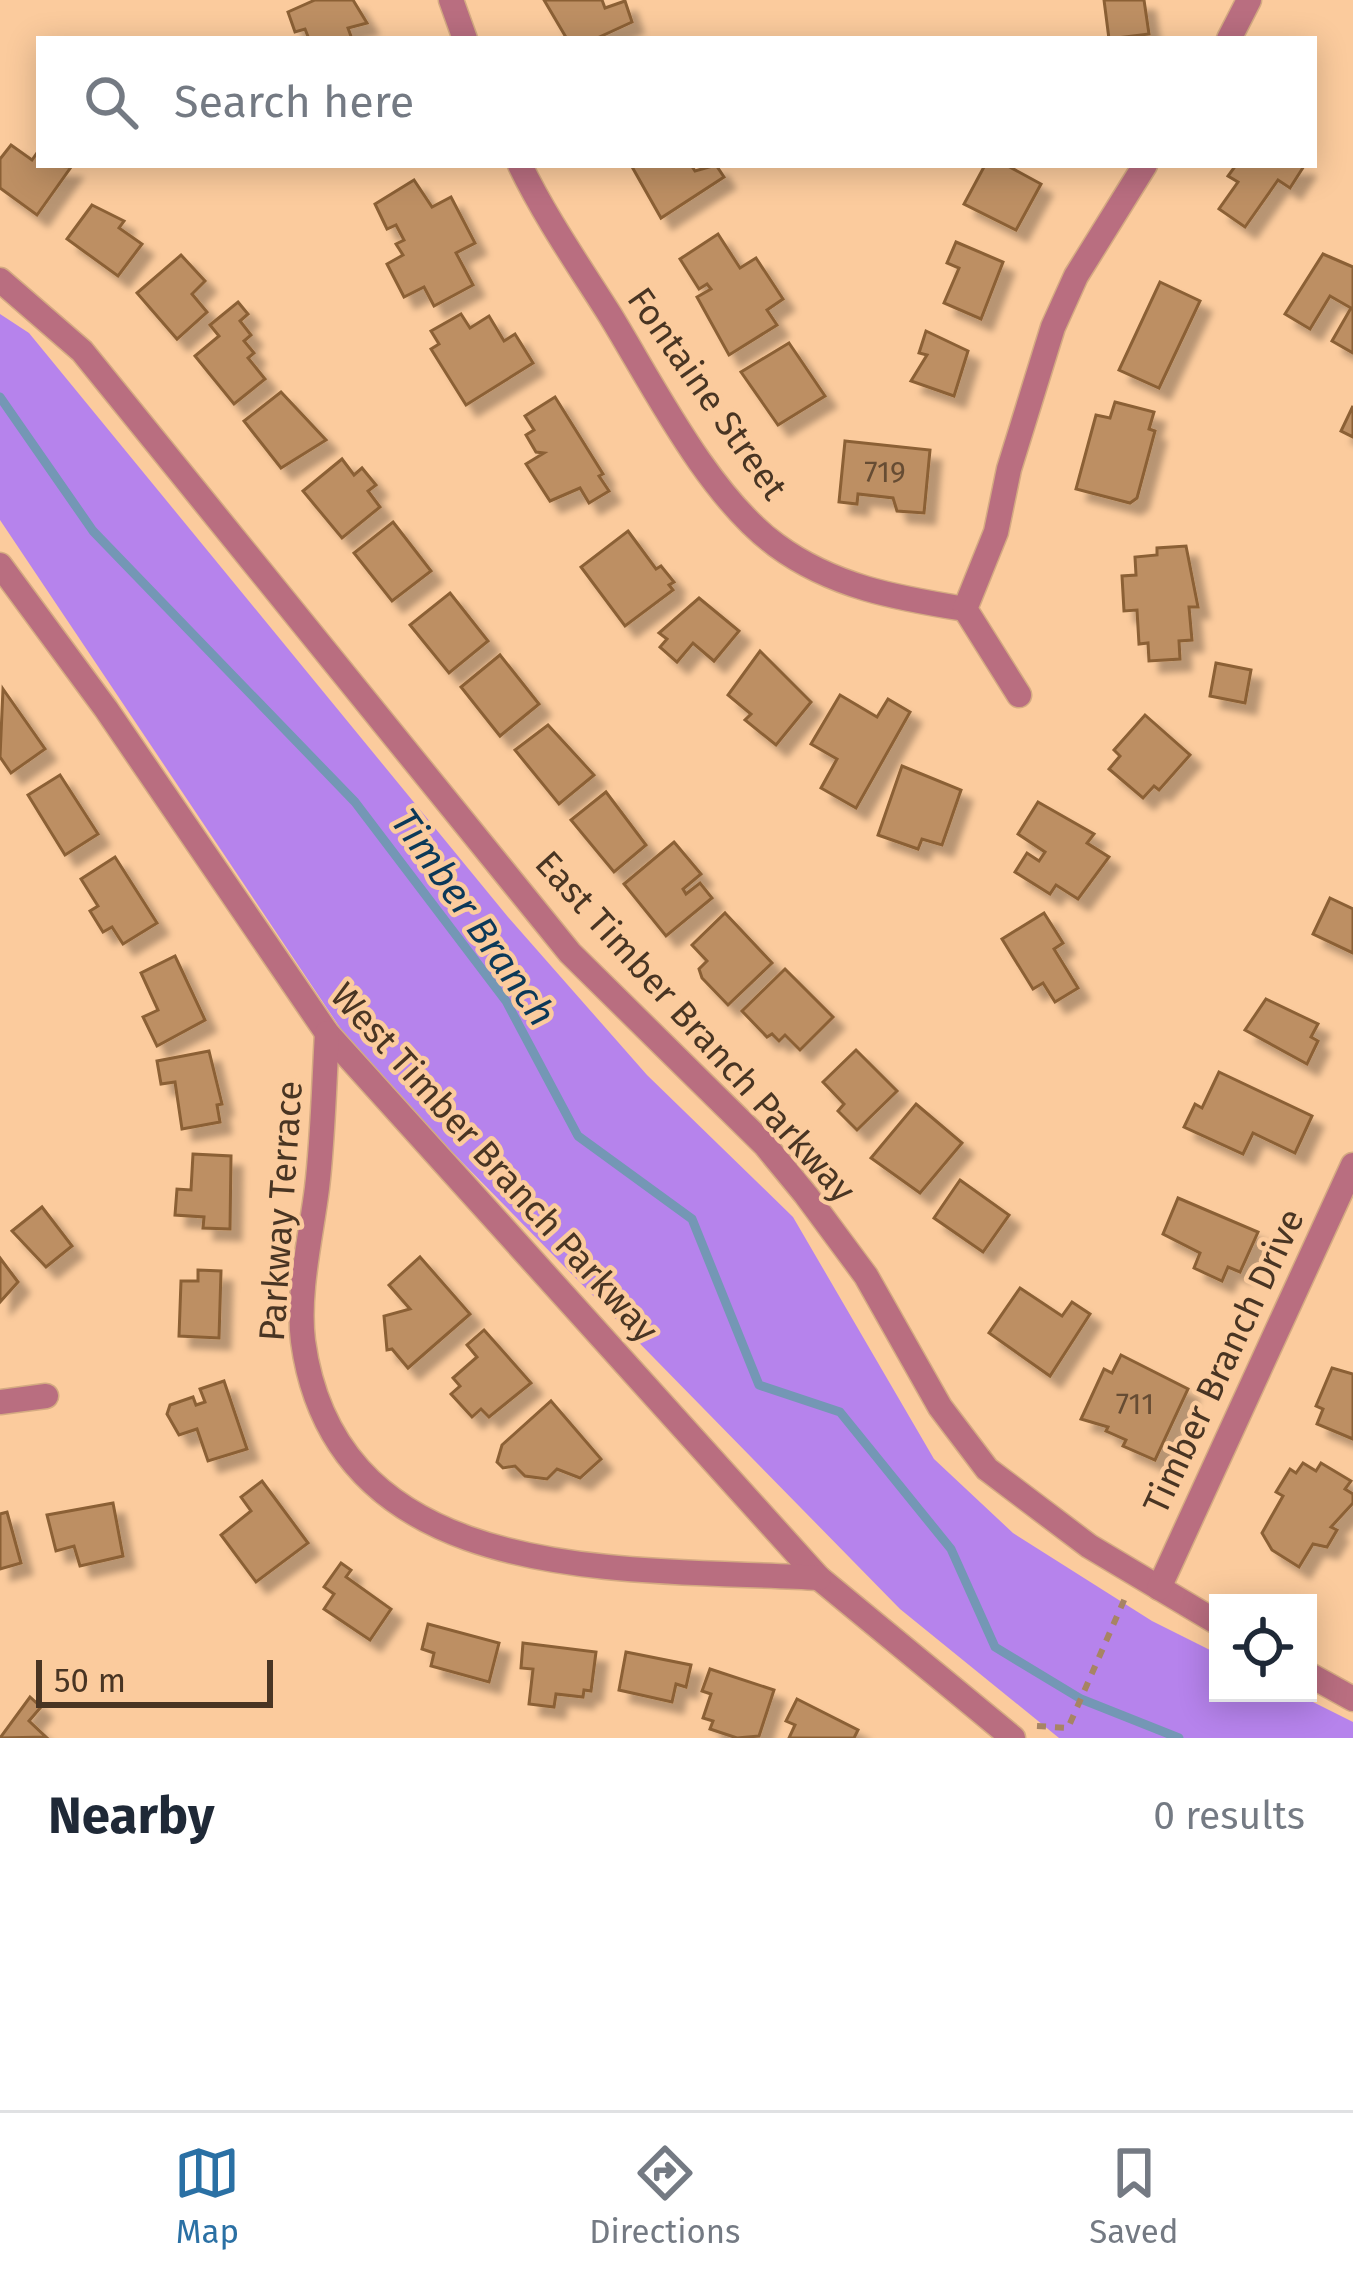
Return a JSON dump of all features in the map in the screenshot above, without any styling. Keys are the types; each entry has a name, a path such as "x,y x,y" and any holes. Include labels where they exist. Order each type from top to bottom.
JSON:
{"street":[{"path":"451,0 463,36"},
{"path":"1230,36 1249,0"},
{"name":"Fontaine Street","path":"522,168 669,411 742,514 774,544 822,573 870,593 965,609"},
{"path":"1019,695 965,609 996,532 1009,469 1053,327 1086,258 1143,168"},
{"name":"East Timber Branch Parkway","path":"0,280 82,351 570,953 779,1162 866,1276 940,1407 987,1468 1090,1546 1209,1618"},
{"name":"West Timber Branch Parkway","path":"0,565 106,709 327,1034 819,1577 1013,1738"},
{"name":"Parkway Terrace","path":"327,1034 302,1337 327,1422 360,1472 434,1528 473,1544 641,1568 819,1577"},
{"name":"Timber Branch Drive","path":"1159,1588 1353,1165"},
{"path":"0,1402 46,1396"},
{"path":"1317,1679 1353,1699"}],"path":[{"path":"1013,1738 1030,1727 1068,1728 1094,1671"}],"shaded area":[{"path":"0,314 29,333 508,917 647,1075 793,1217 934,1459 1013,1533 1152,1621 1209,1650 1209,1702 1313,1702 1353,1722 1353,1738 1059,1738 900,1609 361,1059 0,520"}],"building":[{"path":"315,0 353,0 367,23 348,28 351,36 308,36 305,29 295,32 288,12"},
{"path":"544,0 602,0 605,8 625,1 632,22 602,36 565,36"},
{"path":"1104,0 1144,0 1149,34 1109,36"},
{"path":"11,145 32,160 36,154 36,168 70,168 37,215 0,188 0,159"},
{"path":"633,168 718,168 724,177 661,218"},
{"path":"983,168 1012,168 1041,184 1016,230 964,204"},
{"path":"1234,168 1303,168 1290,188 1278,180 1245,227 1219,209 1238,182 1228,176"},
{"path":"414,180 432,207 451,197 475,243 456,253 473,285 434,306 424,287 404,297 387,264 403,255 396,244 404,240 396,225 387,229 375,204"},
{"path":"92,205 124,221 119,228 142,244 118,276 67,239"},
{"path":"718,234 740,268 756,258 783,299 767,310 777,325 729,355 697,297 711,289 707,284 699,289 680,259"},
{"path":"956,242 1003,262 981,319 944,303 959,268 947,263"},
{"path":"1323,254 1353,267 1353,353 1332,341 1351,308 1330,296 1310,329 1285,314"},
{"path":"181,255 205,281 192,294 207,312 177,339 137,293"},
{"path":"1160,282 1200,301 1159,388 1119,370"},
{"path":"238,302 248,314 240,321 251,335 244,341 254,353 248,358 265,379 234,404 195,356 219,336 210,325"},
{"path":"461,314 470,328 489,316 504,341 515,334 533,363 466,405 431,349 439,344 431,331"},
{"path":"926,331 968,351 954,396 911,381 927,355 919,353"},
{"path":"789,343 825,396 778,425 741,372"},
{"path":"281,392 326,440 281,468 244,421"},
{"path":"555,397 609,491 589,503 580,488 550,501 526,464 544,453 536,452 526,435 534,430 525,416"},
{"path":"1115,402 1154,412 1149,429 1155,431 1137,498 1130,503 1076,489 1096,415 1110,418"},
{"path":"1353,406 1353,437 1341,431"},
{"path":"845,441 930,450 924,513 897,511 893,498 858,494 857,504 839,502"},
{"path":"342,459 354,475 362,468 376,485 368,491 380,507 342,538 303,491"},
{"path":"393,522 431,571 392,601 354,553"},
{"path":"628,531 656,569 661,566 674,582 669,585 673,590 625,626 581,567"},
{"path":"1186,546 1198,607 1189,607 1192,640 1179,641 1180,659 1149,661 1148,643 1139,644 1137,610 1124,611 1122,576 1136,575 1135,557 1157,555 1157,548"},
{"path":"450,593 488,641 449,673 410,625"},
{"path":"699,598 739,631 714,661 693,643 677,662 660,647 667,639 659,633"},
{"path":"760,651 811,702 776,745 745,720 751,714 728,695"},
{"path":"500,655 539,704 500,736 461,687"},
{"path":"1216,663 1251,670 1245,703 1210,696"},
{"path":"3,689 45,749 11,773 0,757"},
{"path":"840,695 877,717 888,699 910,712 856,808 821,788 837,759 811,744"},
{"path":"1145,715 1190,755 1159,790 1154,786 1143,798 1109,769 1120,756 1114,750"},
{"path":"548,725 594,775 559,804 515,750"},
{"path":"902,766 961,790 942,845 922,839 918,849 878,835"},
{"path":"60,775 98,834 65,855 28,795"},
{"path":"606,792 646,845 614,872 571,820"},
{"path":"1038,802 1094,834 1087,843 1109,857 1078,899 1056,885 1050,894 1015,872 1027,853 1039,861 1045,852 1018,834"},
{"path":"674,842 701,874 683,889 686,894 700,883 712,898 666,936 624,884"},
{"path":"115,857 157,923 123,944 112,927 103,932 90,911 98,906 81,879"},
{"path":"1330,898 1353,909 1353,953 1313,934"},
{"path":"725,913 772,963 728,1005 702,978 699,969 707,961 692,945"},
{"path":"1044,913 1063,943 1054,949 1078,988 1055,1002 1043,983 1033,989 1002,939"},
{"path":"175,956 205,1020 157,1046 143,1017 158,1010 141,973"},
{"path":"785,969 833,1017 800,1050 785,1035 779,1041 772,1034 767,1037 742,1011"},
{"path":"1266,999 1318,1024 1311,1037 1318,1041 1307,1064 1245,1030"},
{"path":"856,1050 897,1091 857,1130 838,1111 844,1104 823,1082"},
{"path":"209,1051 222,1104 217,1105 220,1122 182,1129 175,1082 161,1084 157,1061"},
{"path":"1219,1072 1312,1116 1295,1153 1253,1133 1243,1154 1184,1127 1195,1104 1202,1108"},
{"path":"916,1104 962,1143 920,1193 871,1158"},
{"path":"193,1154 231,1156 230,1229 203,1228 204,1217 175,1215 177,1189 191,1190"},
{"path":"960,1180 1009,1215 983,1252 934,1218"},
{"path":"1178,1198 1258,1232 1240,1272 1228,1267 1222,1281 1194,1268 1200,1253 1163,1234"},
{"path":"42,1207 72,1246 46,1267 12,1231"},
{"path":"420,1257 470,1314 408,1368 392,1349 387,1350 384,1316 410,1309 389,1285"},
{"path":"0,1258 18,1282 0,1302"},
{"path":"198,1270 221,1271 219,1338 179,1336 181,1281 198,1281"},
{"path":"1020,1288 1062,1316 1072,1302 1090,1314 1050,1376 989,1333"},
{"path":"484,1330 531,1383 489,1417 481,1409 472,1417 451,1394 460,1386 453,1378 477,1357 467,1345"},
{"path":"1121,1355 1188,1389 1155,1460 1123,1446 1126,1440 1106,1431 1108,1427 1081,1419 1104,1369 1112,1373"},
{"path":"1332,1368 1353,1374 1353,1439 1317,1424 1323,1409 1316,1406"},
{"path":"224,1381 247,1449 208,1461 197,1429 179,1435 167,1414 170,1405 193,1397 196,1405 205,1402 200,1389"},
{"path":"551,1401 601,1459 580,1478 557,1469 547,1479 525,1476 515,1466 503,1468 497,1462 502,1445"},
{"path":"1303,1463 1316,1471 1321,1463 1351,1481 1345,1489 1353,1494 1353,1503 1331,1527 1337,1530 1327,1547 1313,1544 1299,1567 1272,1550 1262,1533 1283,1496 1276,1492 1290,1469 1296,1473"},
{"path":"262,1481 308,1543 256,1582 221,1535 251,1511 241,1497"},
{"path":"113,1503 123,1556 80,1566 74,1546 56,1551 47,1515"},
{"path":"7,1512 21,1563 0,1569 0,1514"},
{"path":"341,1563 351,1570 346,1577 391,1609 370,1640 324,1609 334,1594 324,1587"},
{"path":"428,1624 499,1643 489,1682 431,1666 434,1653 422,1649"},
{"path":"523,1643 596,1652 591,1691 584,1690 583,1697 556,1694 554,1707 529,1704 533,1669 521,1668"},
{"path":"626,1652 691,1665 686,1687 676,1684 672,1702 619,1690"},
{"path":"710,1669 774,1690 759,1736 737,1738 710,1729 713,1721 703,1718 711,1694 702,1691"},
{"path":"30,1697 41,1707 29,1721 46,1737 0,1738"},
{"path":"797,1699 858,1730 854,1738 789,1738 795,1725 786,1721"}],"waterway":[{"name":"Timber Branch","path":"0,397 93,531 355,802 506,1001 578,1136 692,1219 759,1385 840,1412 951,1549 995,1647 1081,1699 1179,1738"}]}
